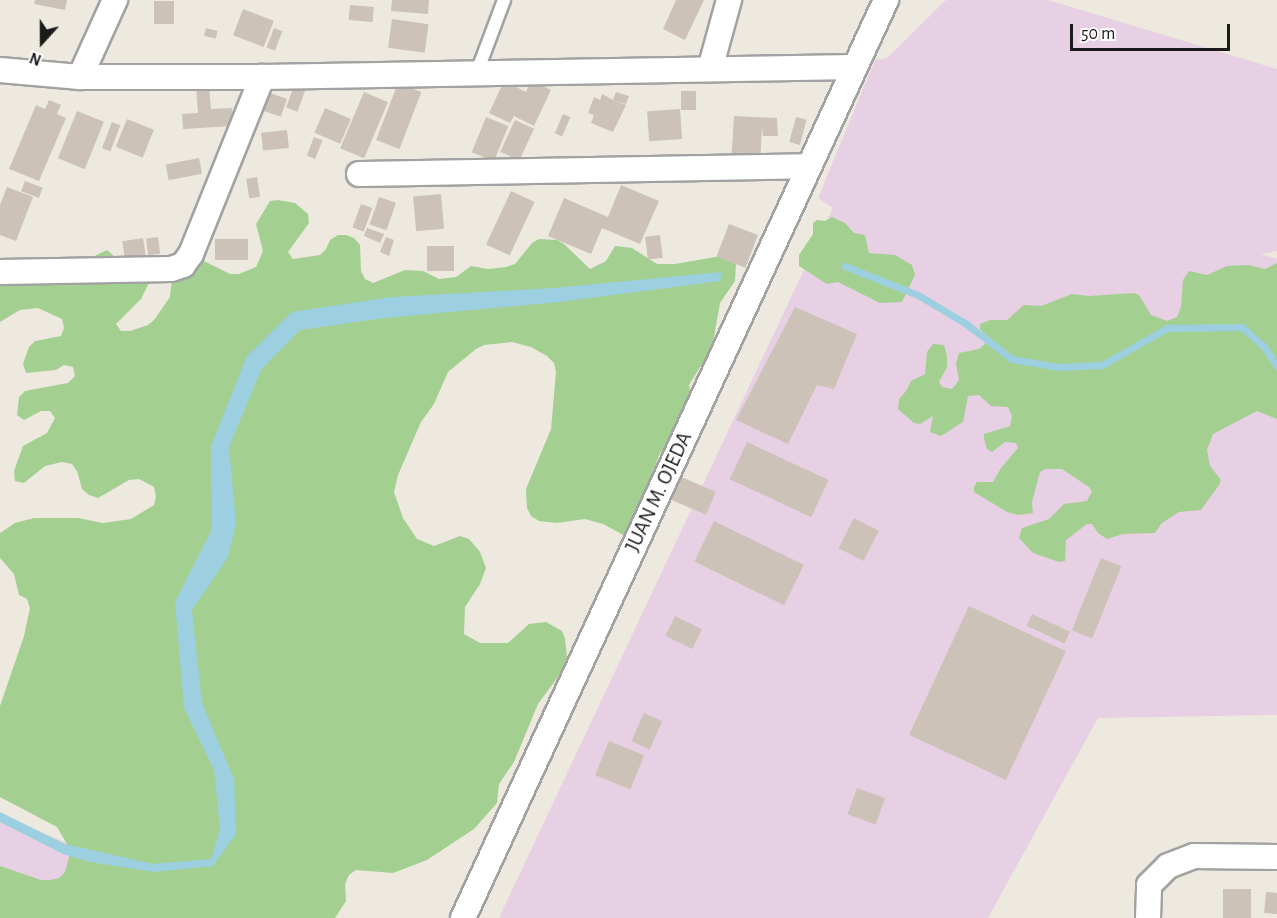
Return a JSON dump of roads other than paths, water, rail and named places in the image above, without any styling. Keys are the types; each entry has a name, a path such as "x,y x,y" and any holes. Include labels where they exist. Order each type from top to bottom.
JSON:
{"street":[{"path":"80,77 115,0"},
{"path":"710,69 729,0"},
{"name":"JUAN M. OJEDA","path":"463,918 886,0"},
{"path":"0,70 80,77 262,77 855,67"},
{"path":"0,272 171,269 183,265 191,254 262,77"},
{"path":"359,174 809,166"},
{"path":"1148,918 1149,885 1168,866 1194,856 1277,856"}],"lane":[{"path":"477,72 504,0"}],"water":[{"path":"722,272 720,281 559,302 384,318 300,330 261,370 229,447 236,523 228,557 192,610 202,703 234,779 236,834 213,866 154,872 90,862 63,854 0,822 0,812 65,844 153,864 211,859 220,829 214,770 184,708 175,602 212,529 211,446 247,356 292,312 392,297 554,288"}],"waterway":[{"path":"845,266 918,295 965,323 1012,359 1058,367 1102,365 1167,328 1242,327 1265,348 1277,366"}]}
